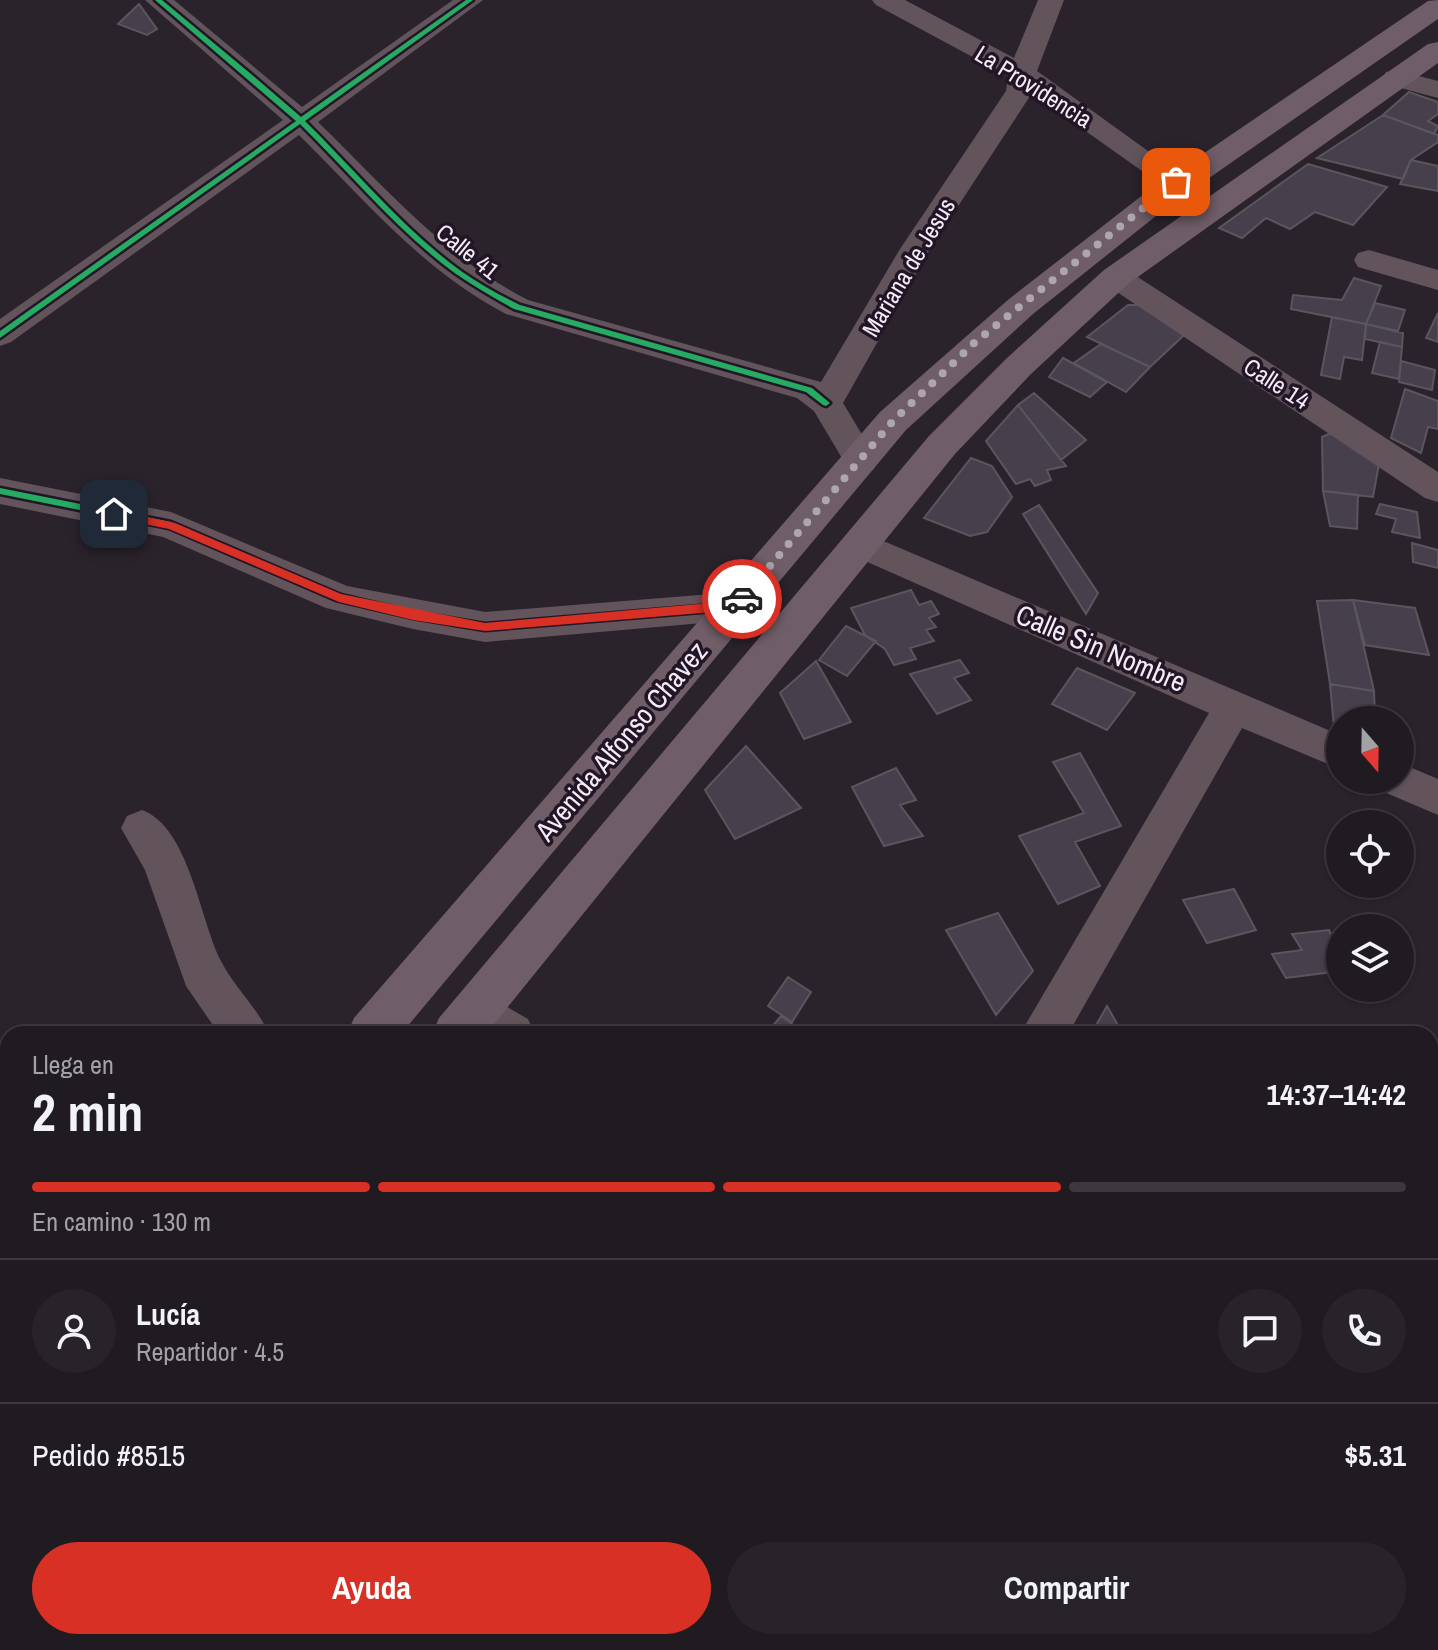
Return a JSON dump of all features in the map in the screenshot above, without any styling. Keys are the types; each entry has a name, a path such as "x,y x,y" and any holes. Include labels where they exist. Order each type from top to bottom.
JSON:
{"main road":[{"name":"Avenida Alfonso Chavez","path":"378,1026 893,421 974,343 1176,182 1438,7"},
{"name":"Avenida Alfonso Chavez","path":"481,1026 860,544 942,445 1019,366 1116,277 1438,50"}],"street":[{"name":"Calle 41","path":"158,0 301,120 457,274 488,294 517,307 809,390 826,403"},
{"path":"0,335 470,0"},
{"name":"La Providencia","path":"885,0 1022,73 1176,182"},
{"name":"Mariana de Jesus","path":"826,403 915,249 1020,91 1022,73 1051,0"},
{"path":"1396,78 1438,90"},
{"path":"1369,260 1438,280"},
{"name":"Calle 14","path":"1116,277 1438,489"},
{"path":"826,403 861,461"},
{"path":"0,491 171,525 339,598 485,627 737,606"},
{"name":"Calle Sin Nombre","path":"860,544 1326,747"},
{"path":"1048,1026 1235,705"},
{"path":"1414,787 1438,798"},
{"path":"142,828 164,864 202,972 240,1026"}],"building":[{"path":"139,4 157,29 147,35 118,24"},
{"path":"1409,92 1438,102 1438,114 1428,121 1438,126 1434,134 1383,115"},
{"path":"1383,115 1438,135 1438,142 1411,160 1403,179 1317,158"},
{"path":"1411,160 1438,166 1438,191 1400,184"},
{"path":"1308,164 1387,187 1353,225 1315,212 1290,229 1266,218 1242,238 1219,228"},
{"path":"1354,278 1381,286 1366,324 1291,309 1293,295 1342,300"},
{"path":"1375,303 1405,310 1398,331 1366,324"},
{"path":"1128,305 1140,305 1184,335 1150,367 1087,337"},
{"path":"1438,313 1438,342 1426,338"},
{"path":"1332,317 1366,324 1362,360 1344,357 1340,379 1321,375"},
{"path":"1366,324 1403,333 1402,347 1365,339"},
{"path":"1380,342 1402,347 1399,379 1372,373"},
{"path":"1101,344 1150,367 1126,392 1074,363"},
{"path":"1063,358 1107,382 1090,397 1049,377"},
{"path":"1401,361 1435,370 1432,390 1399,382"},
{"path":"1405,389 1438,401 1438,429 1428,427 1421,453 1391,438"},
{"path":"1034,393 1086,440 1061,460 1018,405"},
{"path":"1018,405 1066,466 1047,470 1051,480 1035,486 1030,479 1016,484 986,441"},
{"path":"1331,433 1379,464 1373,497 1323,491 1322,437"},
{"path":"971,458 992,466 1012,497 987,532 970,536 924,518"},
{"path":"1323,491 1358,495 1357,529 1330,526"},
{"path":"1380,504 1417,512 1420,538 1392,532 1396,519 1376,514"},
{"path":"1039,505 1098,593 1086,614 1023,514"},
{"path":"1412,543 1438,550 1438,568 1413,562"},
{"path":"911,590 919,605 931,601 939,614 929,618 936,627 926,630 934,641 910,648 916,659 894,665 885,649 865,635 851,608"},
{"path":"1353,600 1415,608 1429,655 1365,645"},
{"path":"1353,600 1374,691 1330,684 1317,601"},
{"path":"846,626 876,641 847,676 819,660"},
{"path":"960,660 969,673 954,678 971,700 937,714 910,674"},
{"path":"816,661 851,722 804,739 780,693"},
{"path":"1077,668 1135,693 1107,730 1052,704"},
{"path":"1330,684 1374,691 1375,706 1332,706"},
{"path":"746,746 801,808 735,839 705,790"},
{"path":"1080,753 1121,826 1075,842 1100,886 1058,904 1019,836 1084,813 1053,762"},
{"path":"896,768 916,800 900,805 923,836 884,846 852,787"},
{"path":"1234,889 1256,930 1207,943 1183,900"},
{"path":"998,913 1033,971 996,1015 946,930"},
{"path":"1326,930 1326,973 1286,978 1272,954 1302,950 1292,934"},
{"path":"788,977 811,992 792,1022 768,1006"},
{"path":"1107,1006 1118,1026 1096,1026"},
{"path":"781,1016 795,1026 773,1026"}],"cycle path":[{"path":"158,0 302,122 429,248 486,291 517,307 809,390 826,403"},
{"path":"0,335 470,0"},
{"path":"0,491 171,525 339,598 485,627 737,606"}],"way so far":[{"path":"742,599 893,421 974,343 1082,253 1176,182"}],"route":[{"path":"114,514 171,525 339,598 485,627 533,626 737,606 742,599"}]}
